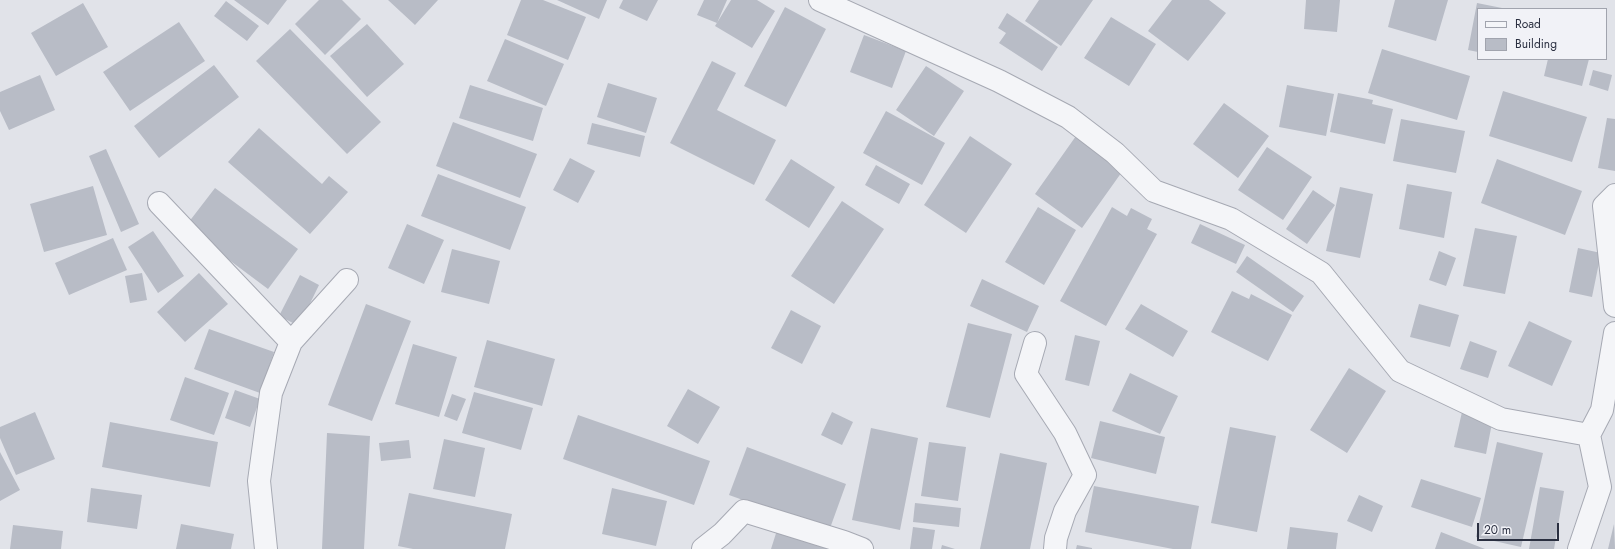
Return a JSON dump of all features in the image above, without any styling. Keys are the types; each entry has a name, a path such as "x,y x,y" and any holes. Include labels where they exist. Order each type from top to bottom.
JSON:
{"street":[{"path":"820,0 852,6 1068,116 1115,154 1154,191 1231,219 1321,273 1400,371 1501,419 1589,435"},
{"path":"1615,196 1604,206 1615,306"},
{"path":"158,203 292,342"},
{"path":"266,549 258,481 271,393 292,342 347,280"},
{"path":"1589,435 1608,412 1615,333"},
{"path":"1035,343 1026,374 1065,433 1085,475 1065,511 1056,538 1055,549"},
{"path":"1579,549 1600,487 1589,435"},
{"path":"703,549 722,534 744,511 862,549"}],"building":[{"path":"234,0 287,0 268,25"},
{"path":"319,0 342,0 361,19 325,55 295,24"},
{"path":"388,0 438,0 415,25"},
{"path":"521,0 543,0 586,17 568,60 507,35"},
{"path":"557,0 607,0 599,19"},
{"path":"623,0 658,0 647,21 619,8"},
{"path":"704,0 727,0 717,23 697,15"},
{"path":"731,0 757,0 775,11 752,48 715,26"},
{"path":"1039,0 1093,0 1061,46 1025,21"},
{"path":"1172,0 1209,0 1226,13 1188,61 1148,31"},
{"path":"1306,0 1340,0 1337,32 1304,29"},
{"path":"1395,0 1448,0 1436,41 1388,27"},
{"path":"226,1 259,26 247,41 214,16"},
{"path":"83,3 108,47 56,76 31,33"},
{"path":"1477,3 1502,8 1477,8 1477,52 1468,50"},
{"path":"785,7 826,29 786,107 744,86"},
{"path":"1007,13 1058,47 1042,71 999,43 1006,33 998,28"},
{"path":"1111,17 1156,44 1129,86 1084,58"},
{"path":"179,22 205,61 130,111 103,72"},
{"path":"367,24 404,64 367,97 330,56"},
{"path":"290,29 381,122 347,154 256,61"},
{"path":"864,35 906,51 892,88 850,72"},
{"path":"505,39 564,64 546,106 487,81"},
{"path":"1382,49 1470,76 1457,120 1368,93"},
{"path":"1548,60 1589,60 1582,86 1544,76"},
{"path":"712,61 736,73 717,110 776,140 754,185 670,143"},
{"path":"214,65 239,97 159,158 134,126"},
{"path":"926,66 964,91 934,136 896,110"},
{"path":"1593,70 1612,75 1608,91 1589,85"},
{"path":"40,75 55,110 9,130 0,111 0,92"},
{"path":"608,83 657,98 646,133 597,117"},
{"path":"470,85 543,108 533,141 459,118"},
{"path":"1287,85 1334,94 1326,136 1279,127"},
{"path":"1503,91 1587,117 1572,162 1489,136"},
{"path":"1338,93 1373,100 1372,104 1393,109 1385,144 1330,132"},
{"path":"1224,103 1269,136 1238,178 1193,144"},
{"path":"886,111 945,143 922,185 863,153"},
{"path":"1607,118 1615,119 1615,171 1598,168"},
{"path":"1401,119 1465,131 1456,173 1393,161"},
{"path":"453,122 537,154 520,198 436,166"},
{"path":"592,123 645,136 640,157 587,144"},
{"path":"259,128 322,184 329,176 348,192 310,234 228,162"},
{"path":"970,136 1012,164 966,233 924,205"},
{"path":"1076,136 1124,169 1082,228 1035,194"},
{"path":"1267,147 1312,177 1283,220 1238,190"},
{"path":"106,149 139,224 121,232 89,156"},
{"path":"570,158 595,171 578,203 553,190"},
{"path":"791,159 835,187 809,228 765,200"},
{"path":"1497,159 1582,191 1565,235 1481,203"},
{"path":"876,165 910,184 899,204 865,185"},
{"path":"438,174 526,207 510,250 421,216"},
{"path":"1407,184 1452,192 1444,238 1399,229"},
{"path":"93,186 107,235 44,252 30,204"},
{"path":"1340,187 1373,194 1360,258 1326,251"},
{"path":"215,188 298,249 268,289 185,227"},
{"path":"1313,190 1335,205 1307,244 1286,229"},
{"path":"842,201 884,229 834,304 791,276"},
{"path":"1038,207 1076,230 1044,285 1005,262"},
{"path":"1112,207 1127,216 1131,208 1152,219 1147,229 1157,234 1106,326 1060,301"},
{"path":"407,224 444,240 424,284 388,268"},
{"path":"1200,224 1245,245 1236,264 1191,243"},
{"path":"1475,228 1517,236 1505,294 1463,286"},
{"path":"153,231 184,276 158,293 128,247"},
{"path":"113,238 127,270 69,295 55,263"},
{"path":"1578,248 1601,253 1592,297 1569,292"},
{"path":"452,249 500,261 489,304 441,292"},
{"path":"1439,251 1456,258 1446,286 1429,280"},
{"path":"1247,256 1304,296 1293,312 1236,272"},
{"path":"142,273 147,300 130,303 125,276"},
{"path":"199,273 228,304 185,342 157,312"},
{"path":"300,275 319,285 299,326 279,316"},
{"path":"982,279 1039,306 1027,332 970,306"},
{"path":"1232,291 1249,299 1251,294 1292,315 1268,361 1211,332"},
{"path":"366,304 411,321 372,421 328,405"},
{"path":"1141,304 1188,331 1173,357 1125,329"},
{"path":"1419,304 1459,315 1450,347 1410,337"},
{"path":"791,310 821,326 802,364 771,348"},
{"path":"1529,321 1572,341 1552,386 1508,366"},
{"path":"968,323 1012,334 990,418 946,407"},
{"path":"209,329 274,352 260,393 194,369"},
{"path":"1075,335 1100,341 1089,386 1065,380"},
{"path":"487,340 555,359 542,406 474,387"},
{"path":"1470,341 1497,351 1488,378 1460,369"},
{"path":"413,344 457,357 439,417 395,404"},
{"path":"1349,368 1386,391 1347,453 1310,430"},
{"path":"1130,373 1178,396 1160,434 1112,411"},
{"path":"185,377 229,393 214,435 170,420"},
{"path":"688,389 720,407 698,444 667,426"},
{"path":"235,390 260,399 250,427 225,418"},
{"path":"474,392 533,408 521,450 462,433"},
{"path":"452,394 466,399 457,421 444,416"},
{"path":"35,412 55,459 16,475 0,438 0,427"},
{"path":"832,412 853,422 842,445 821,435"},
{"path":"1462,412 1493,418 1486,454 1454,447"},
{"path":"578,415 710,461 694,505 563,459"},
{"path":"1100,421 1165,437 1156,474 1091,458"},
{"path":"110,422 218,442 210,487 102,467"},
{"path":"1230,427 1276,436 1257,532 1211,523"},
{"path":"871,428 918,438 900,530 852,520"},
{"path":"327,433 370,436 364,549 322,549"},
{"path":"444,439 485,448 475,497 433,489"},
{"path":"409,440 411,458 381,461 379,443"},
{"path":"929,442 966,447 958,501 921,496"},
{"path":"1497,442 1543,453 1521,547 1476,537"},
{"path":"747,447 846,484 829,531 729,495"},
{"path":"0,452 20,490 0,501"},
{"path":"1000,453 1047,463 1030,549 980,549"},
{"path":"1421,479 1481,498 1472,527 1411,507"},
{"path":"1094,486 1199,506 1191,549 1173,549 1085,532"},
{"path":"1540,487 1564,491 1554,549 1529,549"},
{"path":"91,488 142,495 137,529 87,522"},
{"path":"612,488 667,501 656,546 602,534"},
{"path":"409,493 512,514 505,549 413,549 398,546"},
{"path":"1359,495 1383,506 1372,532 1347,521"},
{"path":"915,503 961,508 959,527 913,522"},
{"path":"181,524 234,534 231,549 176,549"},
{"path":"1614,524 1615,549 1608,549"},
{"path":"13,525 63,531 61,549 10,549"},
{"path":"778,527 829,543 827,549 771,549"},
{"path":"913,527 935,530 932,549 910,549"},
{"path":"1290,527 1338,533 1336,549 1287,549"},
{"path":"1441,532 1485,549 1435,549"},
{"path":"942,545 955,549 941,549"},
{"path":"1077,545 1092,548 1092,549 1076,549"}]}
